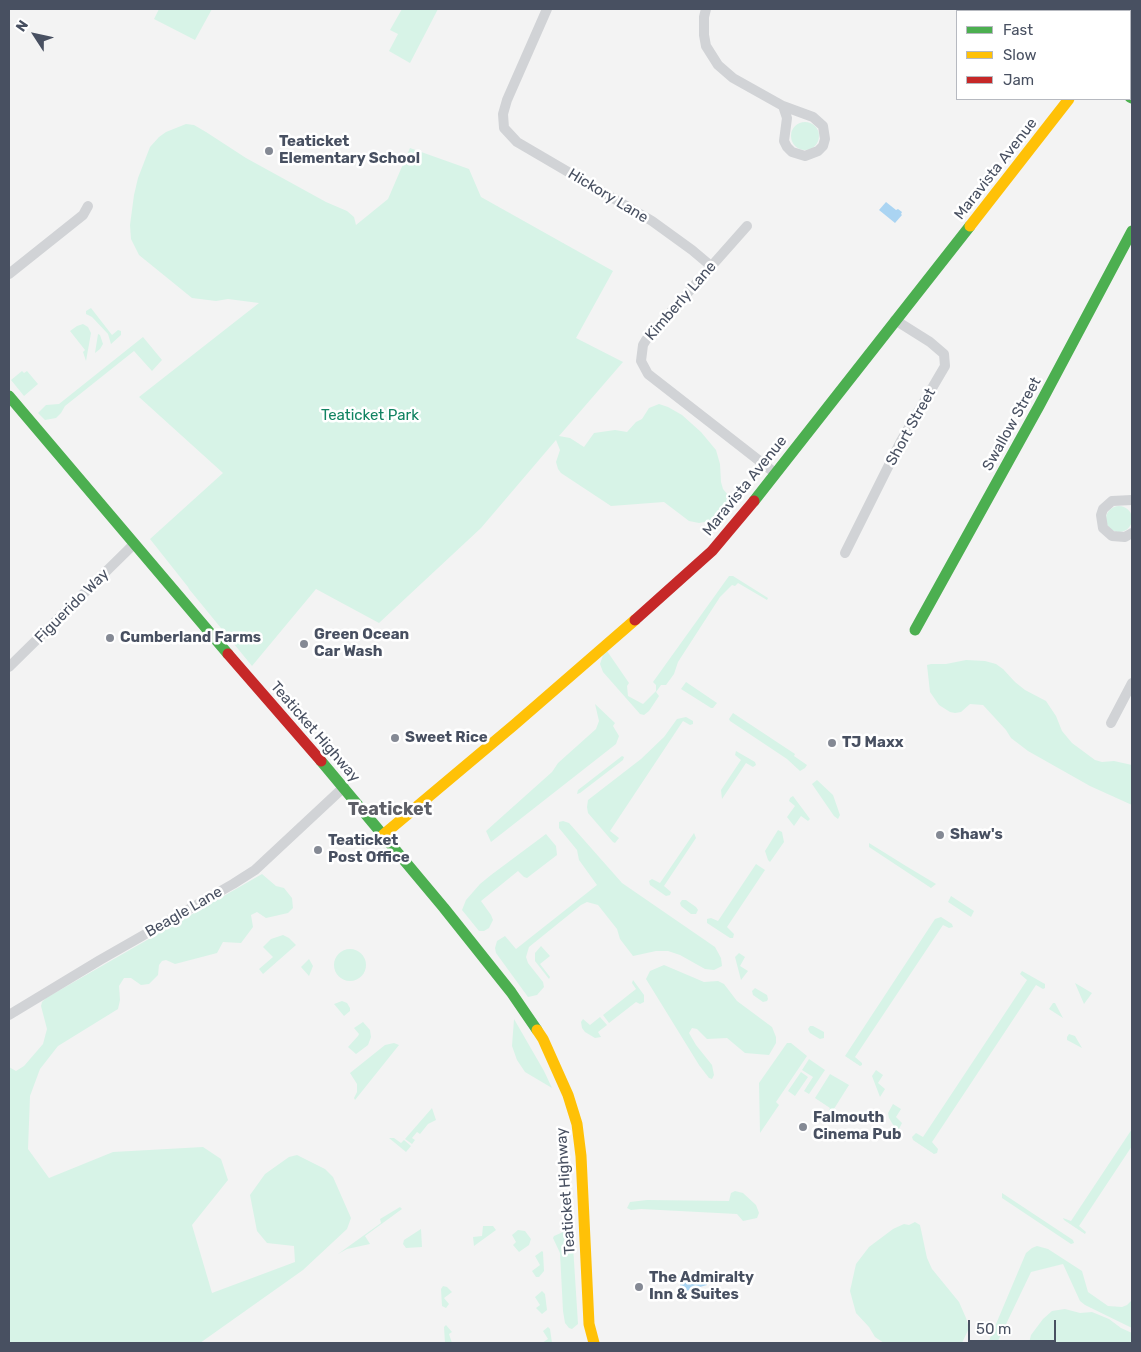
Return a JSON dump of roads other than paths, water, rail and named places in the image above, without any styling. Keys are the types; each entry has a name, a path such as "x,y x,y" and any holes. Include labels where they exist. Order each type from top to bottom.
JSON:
{"main road":[{"name":"Maravista Avenue","path":"383,835 514,725 698,564 726,536 1069,100"},
{"name":"Swallow Street","path":"915,630 1039,406 1132,231"},
{"name":"Teaticket Highway","path":"9,396 344,787 476,947 524,1010 550,1054 568,1095 576,1124 581,1156 589,1324 594,1343"}],"street":[{"name":"Hickory Lane","path":"547,9 507,100 503,114 504,128 517,142 652,221 711,266"},
{"path":"706,9 704,35 706,46 718,65 733,78 784,106 814,117 823,126 825,139 818,151 812,155 805,156 792,152 787,147 784,140 787,118 784,106"},
{"path":"9,274 83,215 88,206"},
{"name":"Kimberly Lane","path":"747,226 646,340 642,353 644,368 648,374 672,395 775,474"},
{"name":"Short Street","path":"845,553 901,441 945,366 944,354 930,342 895,320"},
{"path":"1132,500 1112,501 1103,509 1101,515 1103,528 1112,536 1125,537 1132,533"},
{"name":"Figuerido Way","path":"9,666 134,544"},
{"path":"1111,723 1132,683"},
{"name":"Beagle Lane","path":"9,1015 256,870 344,787"}],"water":[{"path":"886,202 902,212 902,215 895,223 879,210"},
{"path":"680,1275 704,1275 707,1285 682,1292 678,1277"}],"place":[{"name":"Teaticket Elementary School","path":"269,151"},
{"name":"Cumberland Farms","path":"110,638"},
{"name":"Green Ocean Car Wash","path":"304,644"},
{"name":"Sweet Rice","path":"395,738"},
{"name":"TJ Maxx","path":"832,743"},
{"name":"Shaw's","path":"940,835"},
{"name":"Teaticket Post Office","path":"318,850"},
{"name":"Falmouth Cinema Pub","path":"803,1127"},
{"name":"The Admiralty Inn & Suites","path":"639,1287"}],"district":[{"name":"Teaticket","path":"390,810"}],"park label":[{"name":"Teaticket Park","path":"370,416"}]}
